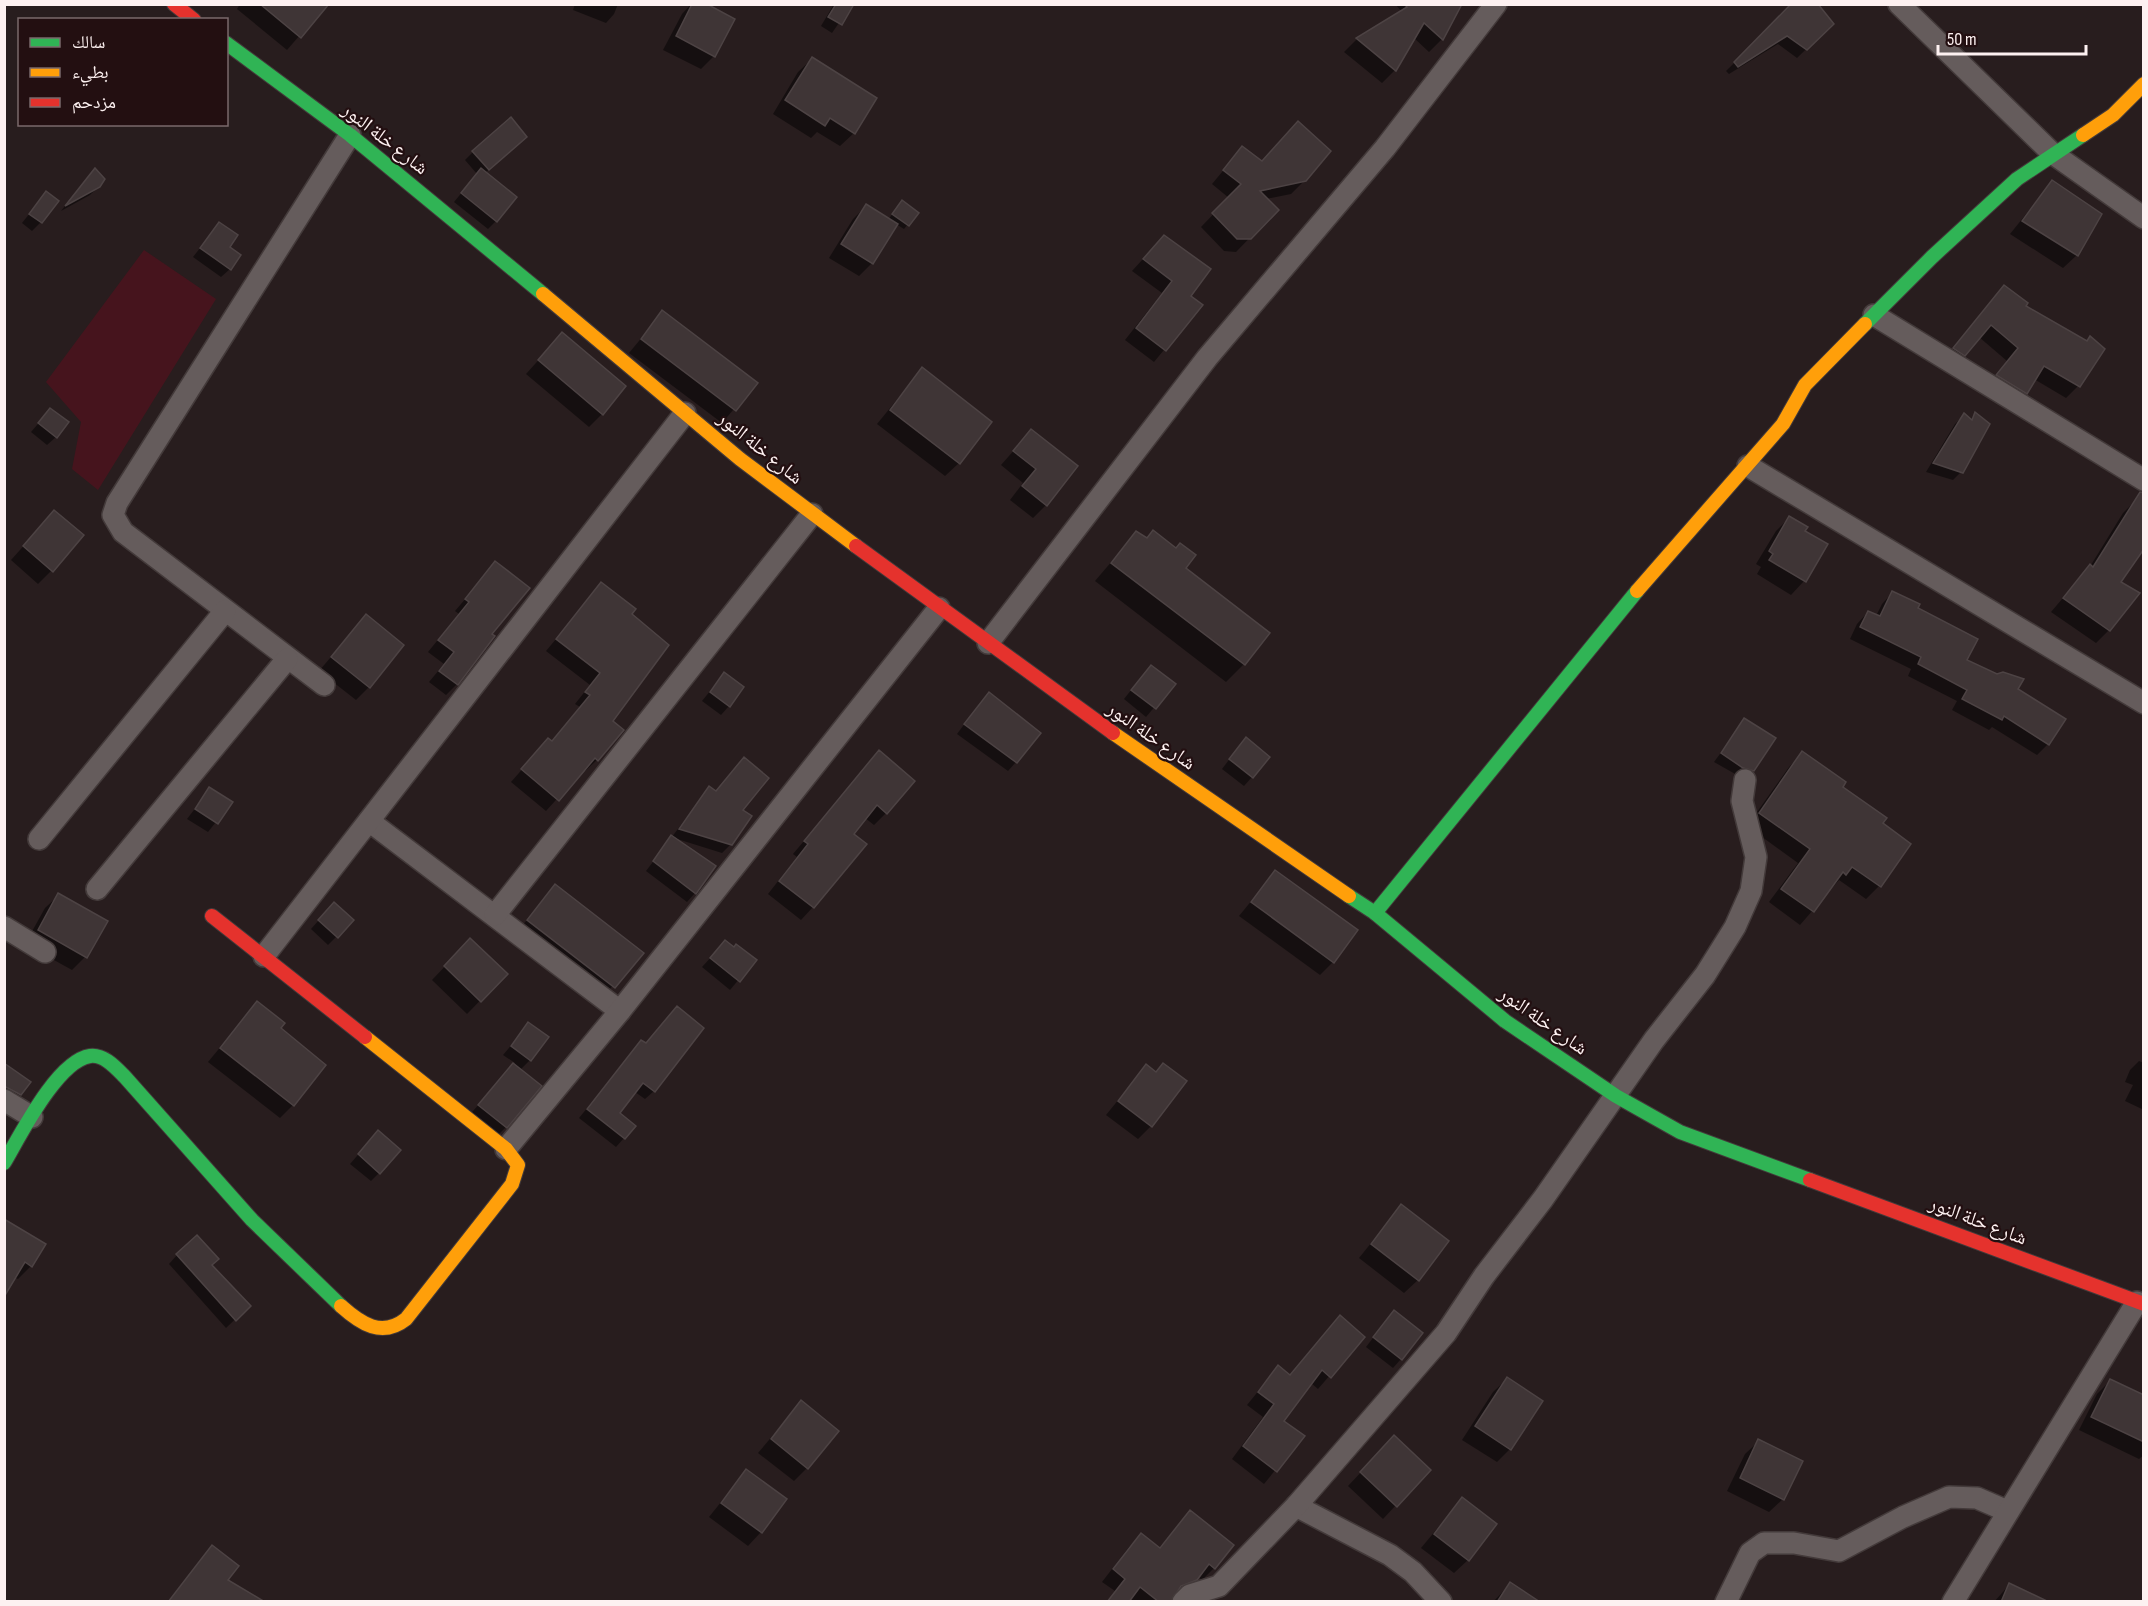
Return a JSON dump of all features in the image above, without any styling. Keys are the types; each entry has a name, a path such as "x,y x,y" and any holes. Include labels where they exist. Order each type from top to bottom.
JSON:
{"street":[{"path":"174,4 192,18"},
{"path":"988,643 1207,358 1385,148 1496,4"},
{"path":"1899,4 2052,153 2144,218"},
{"name":"شارع خلة النور","path":"228,44 350,135 812,514 1160,767 1375,913 1505,1021 1617,1096 1680,1132 2140,1303"},
{"path":"1375,913 1602,631 1783,424 1805,386 1874,315 2017,179 2052,153 2113,115 2144,84"},
{"path":"324,686 123,532 113,515 117,503 350,135"},
{"path":"1874,315 2144,480"},
{"path":"264,956 685,412"},
{"path":"1748,466 2144,703"},
{"path":"495,915 812,514"},
{"path":"506,1149 620,1011 939,608"},
{"path":"39,839 225,611"},
{"path":"97,889 287,659"},
{"path":"1183,1602 1190,1595 1219,1586 1296,1506 1446,1333 1484,1276 1543,1200 1617,1096 1654,1040 1705,975 1735,927 1751,891 1756,857 1742,801 1745,780"},
{"path":"369,821 620,1011"},
{"path":"4,1163 32,1117 66,1070 78,1059 92,1056 106,1059 125,1077 299,1269 358,1320 381,1329 397,1326 415,1311 512,1184 518,1165 506,1149 212,916"},
{"path":"4,927 45,952"},
{"path":"4,1100 32,1117"},
{"path":"1953,1602 2007,1511 2140,1303"},
{"path":"1726,1602 1750,1554 1764,1543 1794,1543 1839,1551 1903,1517 1949,1497 1977,1498 2007,1511"},
{"path":"1296,1506 1390,1555 1413,1572 1441,1602"}],"shaded area":[{"path":"144,250 216,299 98,490 72,469 81,422 46,382"}],"building":[{"path":"260,4 329,4 301,38"},
{"path":"692,4 707,4 735,19 715,57 676,36"},
{"path":"836,4 854,4 842,25 828,17"},
{"path":"1404,4 1462,4 1443,40 1424,23 1396,71 1356,38 1407,7"},
{"path":"1791,4 1818,4 1834,24 1807,50 1787,36 1738,67 1734,62"},
{"path":"812,57 877,98 855,134 830,118 825,126 785,100"},
{"path":"511,117 527,137 489,170 472,151"},
{"path":"1298,121 1331,151 1306,181 1260,191 1279,210 1251,239 1237,239 1212,213 1241,184 1223,170 1242,146 1262,161"},
{"path":"95,168 105,179 100,187 65,206"},
{"path":"481,168 517,197 497,222 461,193"},
{"path":"2052,180 2102,214 2078,256 2022,221"},
{"path":"46,191 59,201 42,223 29,214"},
{"path":"902,200 919,213 909,226 892,214"},
{"path":"866,204 898,224 873,264 841,244"},
{"path":"219,222 238,235 230,247 241,255 231,270 200,248"},
{"path":"1164,235 1211,269 1191,296 1203,305 1166,351 1136,328 1172,281 1143,259"},
{"path":"2004,285 2028,303 2026,306 2087,341 2090,336 2105,349 2080,387 2044,366 2027,394 1996,375 2018,348 1991,325 1965,356 1953,348"},
{"path":"662,310 758,383 736,411 641,339"},
{"path":"562,332 626,386 603,415 538,360"},
{"path":"922,367 992,422 960,464 890,410"},
{"path":"50,408 69,422 57,438 38,423"},
{"path":"1975,412 1990,424 1963,473 1933,463 1964,413 1972,420"},
{"path":"1031,429 1078,466 1047,506 1022,486 1036,469 1013,451"},
{"path":"2140,492 2144,493 2144,549 2121,582 2140,593 2110,631 2063,598 2090,564 2093,567"},
{"path":"54,510 84,535 53,572 23,546"},
{"path":"1789,516 1808,527 1805,531 1828,544 1806,582 1769,560 1773,554 1769,551"},
{"path":"1153,530 1176,548 1180,543 1196,555 1186,568 1270,633 1245,665 1111,563 1136,531 1147,538"},
{"path":"495,561 530,588 492,634 495,636 458,685 439,671 454,652 438,640 469,602 465,599"},
{"path":"601,582 636,609 632,614 669,645 613,721 624,730 598,761 595,758 559,801 521,769 548,738 552,741 590,695 585,692 600,673 556,639"},
{"path":"1892,591 1920,604 1918,608 1978,639 1967,660 1997,674 2003,672 2024,679 2018,689 2066,719 2049,745 2004,716 2002,720 1962,699 1967,690 1918,664 1921,657 1860,627 1868,611 1880,616"},
{"path":"366,614 404,645 370,688 331,657"},
{"path":"1151,665 1176,684 1156,709 1131,690"},
{"path":"724,672 744,687 730,707 710,692"},
{"path":"989,692 1041,733 1017,763 964,724"},
{"path":"1744,718 1776,738 1754,771 1743,768 1721,753"},
{"path":"1246,737 1270,757 1253,778 1229,759"},
{"path":"879,750 915,781 887,814 877,805 854,834 867,844 814,908 779,881 808,844 804,841"},
{"path":"1802,751 1846,782 1843,787 1887,818 1883,823 1911,844 1881,887 1852,867 1846,875 1843,872 1814,912 1781,889 1810,849 1759,813"},
{"path":"744,757 769,778 743,810 752,816 732,845 679,829 709,786 716,791"},
{"path":"209,787 233,802 218,824 195,809"},
{"path":"671,835 716,866 696,894 653,861"},
{"path":"1275,870 1358,930 1334,963 1251,902"},
{"path":"555,884 644,953 615,988 527,920"},
{"path":"58,893 108,921 87,958 38,930"},
{"path":"334,902 354,920 338,938 318,920"},
{"path":"470,938 508,974 481,1002 444,966"},
{"path":"725,940 734,947 736,944 757,960 740,982 710,958"},
{"path":"257,1001 285,1023 281,1028 326,1065 294,1106 220,1048"},
{"path":"677,1006 704,1028 655,1092 643,1083 620,1113 636,1126 625,1139 587,1109 641,1040 646,1043"},
{"path":"528,1022 549,1037 531,1061 511,1046"},
{"path":"4,1063 31,1082 21,1095 4,1086"},
{"path":"513,1063 542,1086 507,1128 478,1105"},
{"path":"1163,1063 1187,1081 1152,1127 1118,1101 1146,1064 1156,1072"},
{"path":"378,1130 401,1150 380,1174 358,1154"},
{"path":"1401,1204 1449,1241 1419,1281 1371,1244"},
{"path":"4,1219 46,1244 32,1267 25,1262 4,1297"},
{"path":"197,1235 219,1259 212,1265 251,1306 236,1321 176,1254"},
{"path":"1394,1310 1423,1333 1402,1360 1373,1337"},
{"path":"1340,1315 1365,1337 1331,1378 1322,1370 1284,1421 1305,1436 1277,1472 1243,1446 1274,1404 1258,1392 1278,1365 1290,1375"},
{"path":"1507,1377 1543,1401 1511,1450 1475,1426"},
{"path":"2110,1379 2144,1395 2144,1442 2091,1417"},
{"path":"801,1400 839,1431 808,1469 771,1439"},
{"path":"1394,1435 1431,1470 1397,1507 1360,1472"},
{"path":"1758,1439 1803,1461 1784,1500 1740,1478"},
{"path":"746,1469 787,1499 762,1533 721,1503"},
{"path":"1462,1497 1497,1524 1469,1561 1434,1534"},
{"path":"1190,1510 1234,1545 1215,1569 1209,1564 1197,1580 1181,1586 1171,1602 1159,1602 1140,1587 1129,1602 1107,1602 1125,1579 1113,1569 1141,1533 1160,1548"},
{"path":"212,1545 239,1566 228,1580 265,1602 168,1602"},
{"path":"1510,1582 1540,1602 1497,1602"},
{"path":"2009,1583 2049,1602 2001,1602"}],"traffic: fast":[{"path":"228,44 350,135 543,294"},
{"path":"1865,324 1932,257 2017,179 2083,135"},
{"path":"1375,913 1637,591"},
{"path":"1349,896 1375,913 1505,1021 1616,1096 1680,1132 1810,1180"},
{"path":"4,1163 41,1101 65,1071 77,1061 90,1056 100,1057 125,1077 252,1220 341,1306"}],"traffic: slow":[{"path":"2083,135 2113,115 2144,84"},
{"path":"543,294 740,459 856,546"},
{"path":"1637,591 1783,424 1805,385 1865,324"},
{"path":"1113,733 1349,896"},
{"path":"341,1306 364,1323 380,1328 389,1328 406,1319 512,1184 518,1165 506,1149 365,1037"}],"traffic: jam":[{"path":"174,4 192,18"},
{"path":"856,546 1113,733"},
{"path":"212,916 365,1037"},
{"path":"1810,1180 2144,1304"}]}
